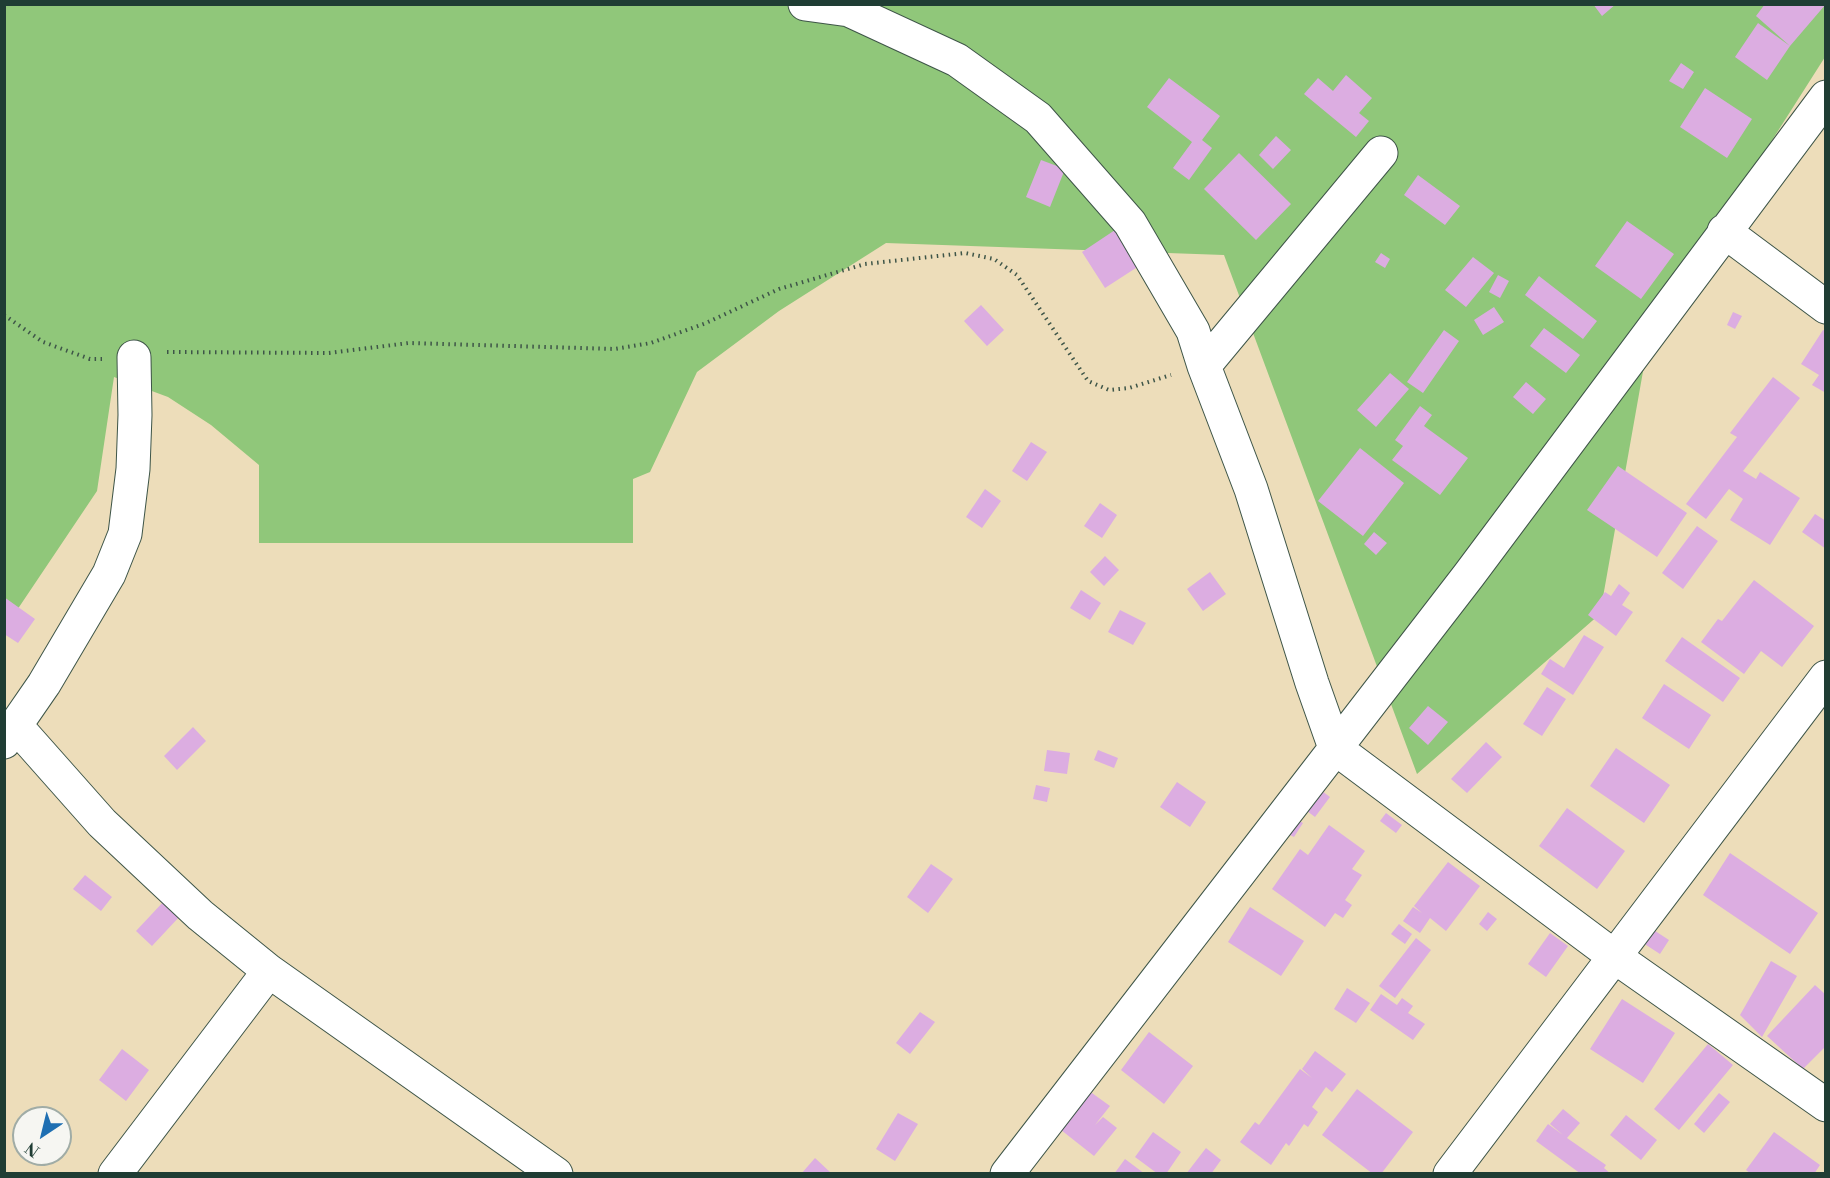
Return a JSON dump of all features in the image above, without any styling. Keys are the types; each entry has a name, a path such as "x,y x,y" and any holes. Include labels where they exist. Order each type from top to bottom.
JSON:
{"street":[{"path":"805,4 849,10 957,60 1038,118 1130,223 1193,331 1251,489 1312,683 1335,748 1615,957 1826,1105"},
{"path":"1007,1173 1469,575 1826,97"},
{"path":"1204,366 1381,153"},
{"path":"1724,231 1826,307"},
{"path":"134,357 133,458 125,534 110,574 44,684 10,734 200,915 269,971 556,1173"},
{"path":"1450,1173 1826,677"},
{"path":"115,1173 269,971"}],"path":[{"path":"4,315 43,342 90,359 134,357 176,351 329,353 409,343 615,349 651,343 706,322 779,289 865,264 965,253 993,259 1017,274 1088,381 1108,390 1129,388 1204,366"}],"green space":[{"path":"5,5 1825,5 1825,57 1650,332 1600,614 1417,774 1224,255 886,243 779,311 697,372 650,472 633,479 633,543 259,543 259,465 211,425 168,397 114,377 97,491 5,628"}],"building":[{"path":"1593,4 1616,4 1602,16"},
{"path":"1765,4 1826,4 1790,46 1756,16"},
{"path":"1758,23 1790,46 1767,80 1735,57"},
{"path":"1681,63 1694,72 1683,89 1669,81"},
{"path":"1346,75 1372,98 1359,113 1369,121 1356,137 1304,94 1318,78 1333,91"},
{"path":"1169,78 1220,116 1202,140 1212,148 1189,180 1173,168 1192,142 1147,107"},
{"path":"1705,88 1752,119 1727,158 1680,127"},
{"path":"1276,136 1291,150 1273,169 1259,155"},
{"path":"1239,153 1291,204 1256,240 1204,189"},
{"path":"1041,160 1065,169 1050,207 1026,197"},
{"path":"1418,175 1460,206 1445,225 1404,195"},
{"path":"1627,221 1674,254 1641,299 1595,266"},
{"path":"1115,230 1139,266 1105,288 1082,252"},
{"path":"1381,253 1390,259 1385,268 1375,262"},
{"path":"1473,257 1494,273 1466,307 1445,290"},
{"path":"1498,275 1509,281 1500,298 1489,292"},
{"path":"1539,276 1597,321 1583,339 1525,295"},
{"path":"981,305 1004,330 987,346 964,321"},
{"path":"1494,307 1504,322 1483,335 1474,320"},
{"path":"1733,312 1742,316 1735,329 1727,325"},
{"path":"1544,328 1580,355 1566,373 1530,346"},
{"path":"1444,330 1459,341 1423,393 1407,382"},
{"path":"1823,330 1826,331 1826,393 1812,385 1819,375 1801,364"},
{"path":"1390,373 1409,389 1376,427 1357,410"},
{"path":"1773,377 1800,398 1743,471 1756,479 1760,472 1800,498 1770,545 1730,520 1743,499 1729,489 1706,519 1686,504 1737,437 1730,433"},
{"path":"1526,382 1546,399 1533,414 1513,397"},
{"path":"1420,406 1432,415 1424,426 1468,458 1440,495 1392,460 1403,446 1395,440"},
{"path":"1031,442 1047,452 1027,481 1012,471"},
{"path":"1360,448 1404,483 1363,536 1318,501"},
{"path":"1618,466 1687,513 1657,557 1587,510"},
{"path":"985,489 1001,501 982,528 966,517"},
{"path":"1100,503 1117,515 1102,538 1084,526"},
{"path":"1815,514 1826,521 1826,549 1802,532"},
{"path":"1697,526 1718,541 1683,589 1662,573"},
{"path":"1374,532 1387,543 1376,555 1364,544"},
{"path":"1105,556 1119,570 1104,586 1090,572"},
{"path":"1210,572 1226,594 1203,611 1187,589"},
{"path":"1754,580 1814,626 1782,667 1761,651 1744,674 1701,642 1718,619 1722,621"},
{"path":"1619,584 1630,593 1622,605 1633,612 1616,636 1588,615 1605,592 1611,596"},
{"path":"1081,590 1101,603 1090,620 1070,608"},
{"path":"4,597 35,619 18,643 4,634"},
{"path":"1120,610 1146,623 1133,645 1108,632"},
{"path":"1584,635 1604,647 1573,695 1541,674 1550,659 1564,668"},
{"path":"1682,637 1740,678 1723,702 1665,661"},
{"path":"1664,684 1711,715 1689,749 1642,718"},
{"path":"1547,687 1566,699 1542,736 1523,724"},
{"path":"1428,706 1448,722 1428,745 1409,728"},
{"path":"193,727 206,741 177,770 164,756"},
{"path":"1486,742 1502,757 1467,793 1451,779"},
{"path":"1616,748 1670,785 1644,823 1590,786"},
{"path":"1047,750 1070,753 1067,774 1044,771"},
{"path":"1098,750 1118,758 1114,768 1094,760"},
{"path":"1177,782 1206,802 1190,827 1160,807"},
{"path":"1036,785 1050,788 1047,802 1033,799"},
{"path":"1322,791 1330,797 1315,817 1307,811"},
{"path":"1567,808 1625,851 1597,889 1539,846"},
{"path":"1386,813 1402,825 1396,833 1380,821"},
{"path":"1298,820 1303,823 1294,837 1288,834"},
{"path":"1329,825 1365,851 1352,869 1362,875 1345,900 1352,905 1343,918 1335,913 1325,927 1272,889 1300,849 1308,855"},
{"path":"1730,853 1818,913 1790,954 1703,895"},
{"path":"1448,862 1480,886 1446,931 1430,918 1420,933 1403,921 1413,907 1422,913 1414,906"},
{"path":"931,864 953,879 928,913 907,897"},
{"path":"85,875 112,897 101,911 73,889"},
{"path":"165,900 181,915 152,946 136,931"},
{"path":"1250,907 1304,941 1281,976 1228,942"},
{"path":"1488,912 1497,919 1487,931 1479,924"},
{"path":"1399,924 1412,934 1405,944 1391,934"},
{"path":"1649,927 1669,940 1660,954 1640,941"},
{"path":"1550,933 1568,946 1546,977 1528,964"},
{"path":"1416,938 1431,950 1395,998 1379,986"},
{"path":"1771,961 1797,976 1762,1037 1740,1015"},
{"path":"1815,985 1826,995 1826,1046 1803,1069 1767,1036"},
{"path":"1347,988 1370,1003 1356,1023 1334,1009"},
{"path":"1381,994 1397,1005 1402,998 1413,1006 1408,1013 1425,1024 1413,1040 1370,1010"},
{"path":"1622,999 1675,1033 1643,1083 1590,1049"},
{"path":"920,1012 935,1022 910,1054 896,1043"},
{"path":"1149,1032 1193,1066 1164,1104 1121,1070"},
{"path":"1708,1044 1733,1065 1679,1130 1654,1109"},
{"path":"122,1049 149,1070 126,1101 99,1080"},
{"path":"1315,1051 1346,1074 1332,1092 1326,1087 1312,1107 1318,1112 1308,1127 1304,1124 1289,1146 1286,1143 1271,1165 1240,1142 1255,1122 1259,1125 1300,1069 1312,1078 1302,1069"},
{"path":"1085,1088 1110,1106 1095,1125 1103,1117 1117,1128 1094,1156 1056,1126"},
{"path":"1357,1089 1413,1132 1381,1174 1373,1174 1322,1135"},
{"path":"1719,1093 1730,1102 1704,1133 1694,1124"},
{"path":"1563,1109 1580,1123 1567,1138 1606,1165 1604,1168 1611,1174 1581,1174 1536,1141 1548,1124 1563,1135 1550,1124"},
{"path":"898,1113 918,1124 895,1161 876,1149"},
{"path":"1626,1115 1657,1140 1641,1160 1610,1135"},
{"path":"1153,1132 1181,1152 1166,1174 1158,1174 1135,1157"},
{"path":"1774,1132 1820,1165 1814,1174 1751,1174 1746,1170"},
{"path":"1206,1148 1221,1160 1211,1174 1186,1174"},
{"path":"815,1158 830,1172 801,1174"},
{"path":"1125,1159 1145,1174 1114,1174"}]}
